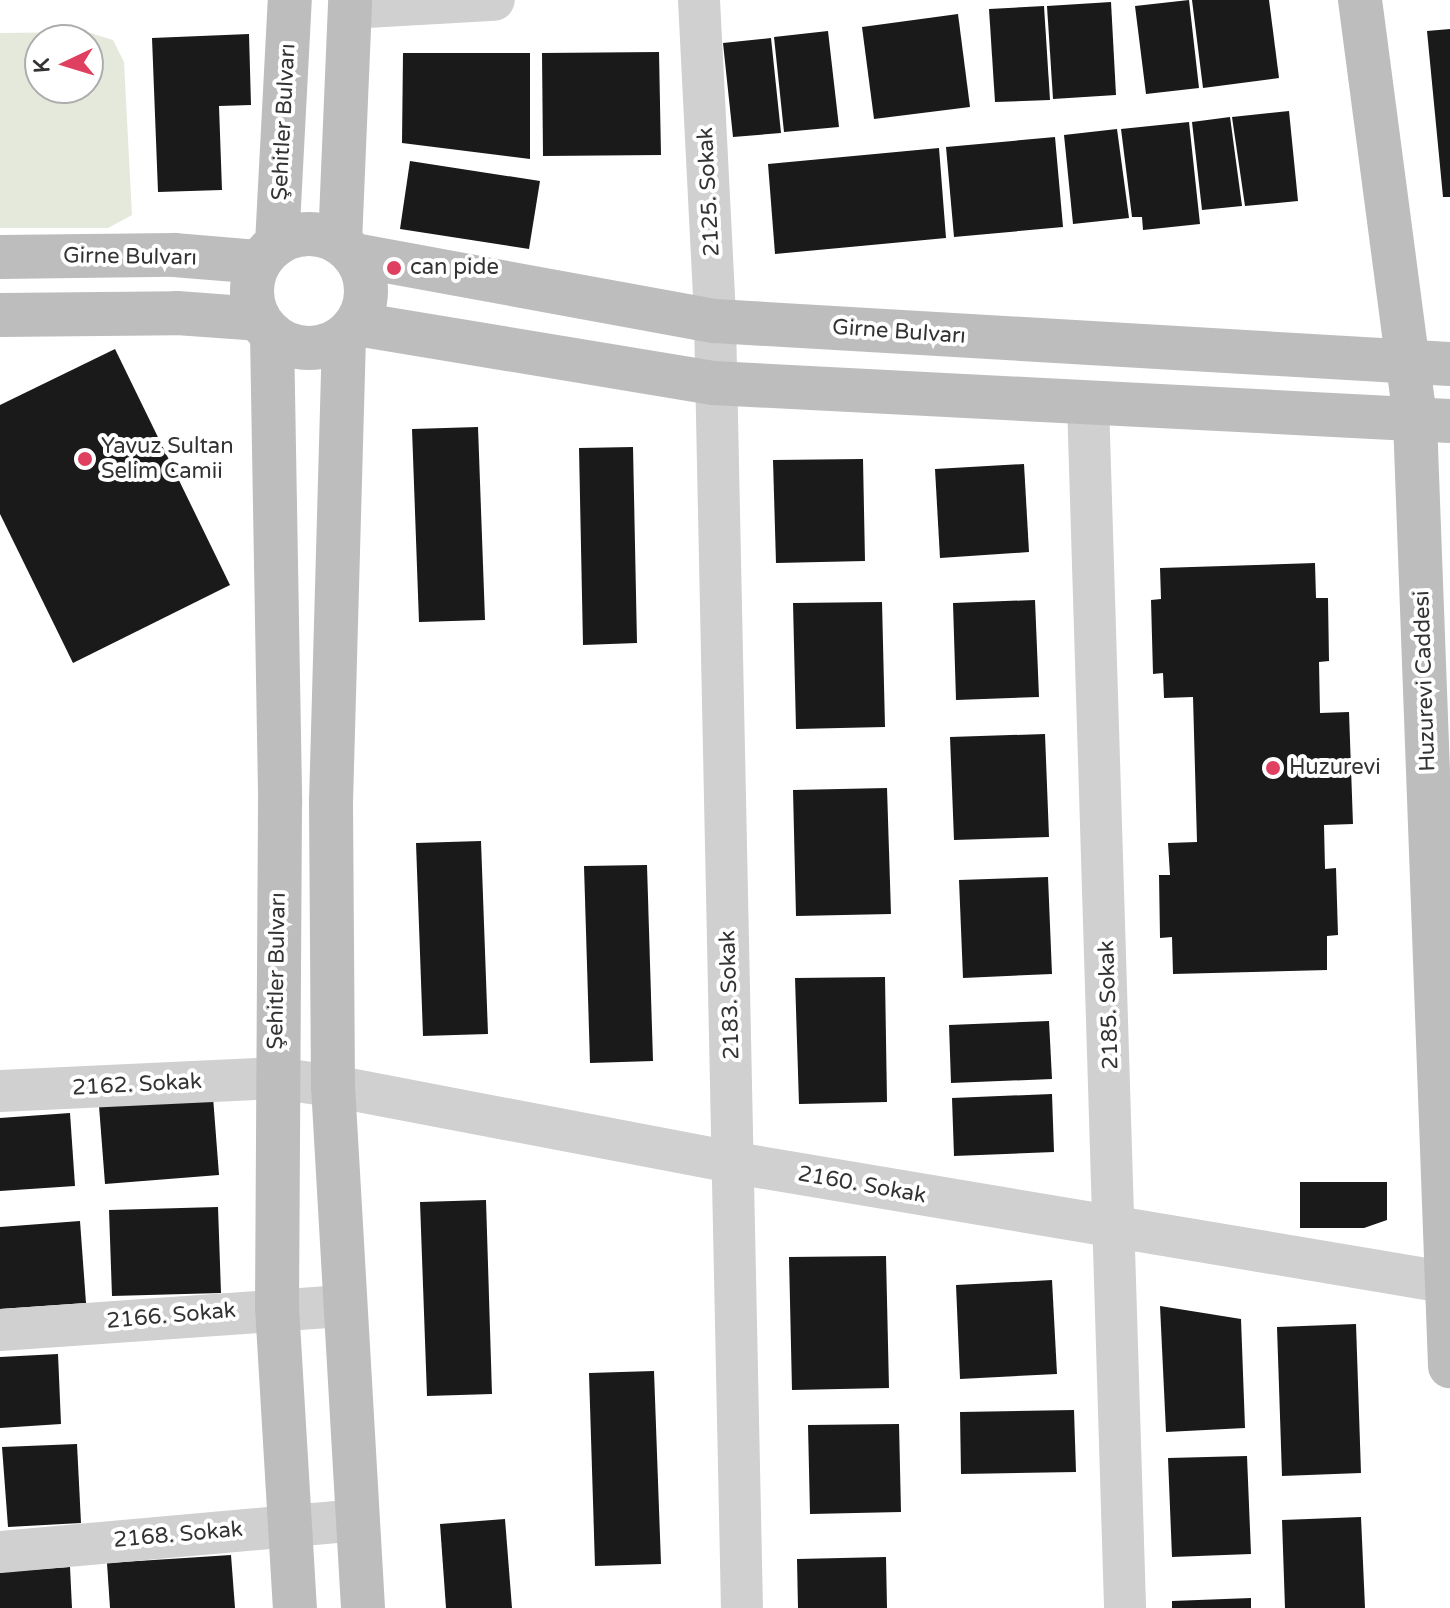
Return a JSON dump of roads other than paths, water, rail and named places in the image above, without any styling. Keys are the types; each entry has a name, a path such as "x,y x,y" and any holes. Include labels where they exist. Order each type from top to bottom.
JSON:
{"main road":[{"name":"Şehitler Bulvarı","path":"290,0 268,253 253,281 265,326 280,804 275,1078 277,1307 293,1524 295,1608"},
{"name":"Huzurevi Caddesi","path":"1360,0 1430,364 1450,1366"},
{"path":"350,4 347,249 366,289 350,330 331,801 333,1086 342,1306 363,1608"},
{"path":"268,253 306,234 347,249"},
{"name":"Girne Bulvarı","path":"347,249 715,321 1430,364"},
{"name":"Girne Bulvarı","path":"0,257 268,253"},
{"path":"0,315 177,313 265,326 307,349 350,330 713,383 1433,421"}],"street":[{"path":"350,4 494,0"},
{"name":"2125. Sokak","path":"699,0 715,321 713,383"},
{"name":"2183. Sokak","path":"713,383 735,1163 742,1608"},
{"name":"2185. Sokak","path":"1088,402 1117,1228 1125,1608"},
{"name":"2160. Sokak","path":"275,1078 333,1086 735,1163 1449,1283"},
{"name":"2162. Sokak","path":"0,1091 275,1078"},
{"name":"2166. Sokak","path":"0,1330 277,1307 342,1306"},
{"name":"2168. Sokak","path":"0,1552 356,1520"}],"place":[{"name":"can pide","path":"394,268"},
{"name":"Yavuz Sultan Selim Camii","path":"85,459"},
{"name":"Huzurevi","path":"1273,768"}]}
